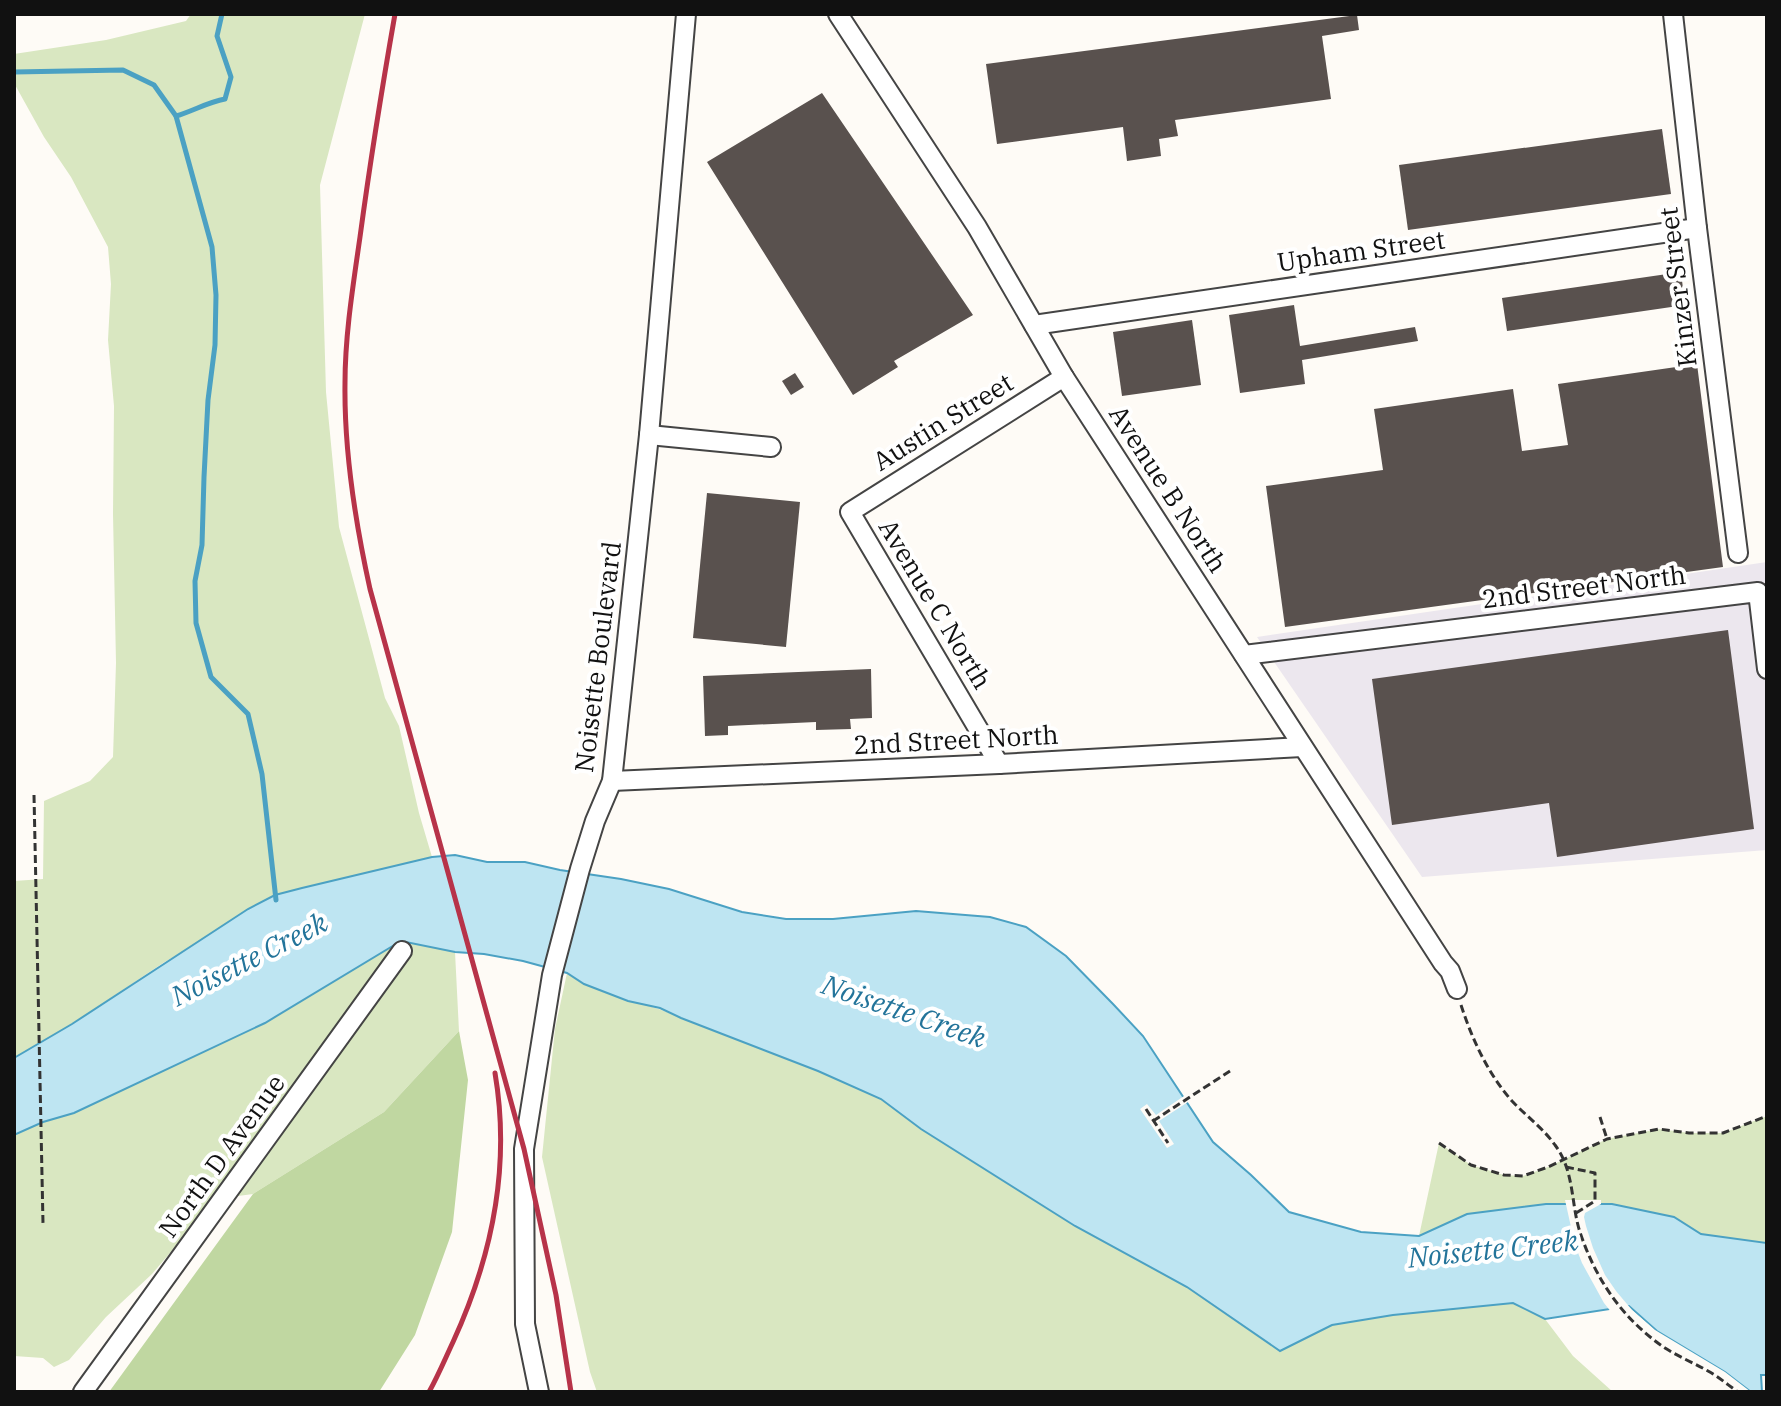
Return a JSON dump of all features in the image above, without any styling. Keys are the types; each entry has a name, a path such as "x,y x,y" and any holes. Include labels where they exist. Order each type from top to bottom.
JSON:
{"street":[{"name":"Noisette Boulevard","path":"539,1392 525,1324 524,1149 552,975 580,869 612,781 649,435 686,14"},
{"name":"Avenue B North","path":"838,14 977,227 1064,377 1450,971 1457,989"},
{"name":"Kinzer Street","path":"1673,14 1738,553"},
{"name":"Upham Street","path":"1034,325 1697,228"},
{"name":"Austin Street","path":"850,512 1064,377"},
{"path":"649,435 771,447"},
{"name":"Avenue C North","path":"850,512 999,764"},
{"name":"2nd Street North","path":"1244,655 1758,592 1767,669"},
{"name":"2nd Street North","path":"612,781 1302,747"},
{"name":"North D Avenue","path":"83,1392 402,951"}],"path":[{"path":"34,795 43,1223"},
{"path":"1457,989 1478,1047 1493,1077 1556,1146 1570,1177 1580,1234 1596,1272 1615,1302 1639,1328 1666,1349 1709,1371 1738,1392"},
{"path":"1153,1121 1230,1071"},
{"path":"1146,1109 1168,1143"},
{"path":"1439,1143 1471,1165 1504,1175 1523,1176 1607,1139 1659,1129 1723,1133 1767,1116"},
{"path":"1600,1117 1607,1139"},
{"path":"1566,1167 1595,1173 1595,1201 1576,1213"}],"shaded area":[{"path":"1767,562 1767,850 1422,877 1257,637"}],"green space":[{"path":"191,14 365,14 320,185 326,392 339,527 385,698 399,726 432,857 383,870 204,939 14,1058 14,881 43,879 44,801 90,781 113,757 116,663 114,406 108,340 111,284 108,247 71,177 14,83 14,54 106,40 186,21"},
{"path":"401,941 455,952 459,1031 384,1112 253,1194 216,1199 152,1274 106,1317 69,1360 54,1367 43,1358 14,1356 14,1135 74,1113 265,1023"},
{"path":"567,973 595,988 667,1012 881,1099 921,1129 1075,1226 1187,1287 1280,1351 1332,1325 1394,1315 1513,1303 1545,1319 1573,1356 1613,1392 597,1392 542,1157 555,1029"},
{"path":"459,1031 468,1080 452,1232 415,1335 379,1392 109,1392 253,1194 384,1112"},
{"path":"1767,1116 1767,1243 1701,1234 1674,1217 1612,1204 1467,1214 1419,1236 1439,1143 1471,1165 1504,1175 1523,1176 1607,1139 1659,1129 1723,1133"}],"water":[{"name":"Noisette Creek","path":"455,855 487,862 525,862 621,879 669,889 742,912 786,919 833,919 916,911 990,917 1026,927 1066,956 1143,1036 1213,1142 1289,1212 1361,1232 1419,1236 1467,1214 1546,1204 1612,1204 1674,1217 1701,1234 1767,1243 1767,1375 1761,1375 1762,1392 1751,1392 1725,1372 1657,1331 1629,1306 1545,1319 1513,1303 1393,1315 1332,1325 1280,1351 1187,1287 1075,1226 921,1129 881,1099 660,1008 628,1001 584,984 567,973 523,961 401,941 265,1023 74,1113 14,1135 14,1058 72,1024 248,909 275,895 432,857"}],"pier":[{"path":"1187,1094 1191,1100 1159,1121 1174,1144 1167,1148 1140,1109 1147,1104 1156,1115"},
{"path":"1565,1200 1601,1200 1601,1204 1585,1213 1586,1226 1605,1275 1632,1310 1655,1330 1725,1372 1751,1392 1745,1392 1655,1334 1628,1310 1612,1313 1582,1263"}],"building":[{"path":"1357,15 1359,30 1322,36 1331,99 1175,120 1178,136 1159,139 1161,156 1127,161 1123,127 997,144 986,64"},
{"path":"822,93 973,315 894,361 898,367 853,395 707,162"},
{"path":"1662,129 1671,194 1408,230 1399,165"},
{"path":"1681,272 1685,305 1507,331 1502,298"},
{"path":"1294,305 1300,346 1415,327 1418,341 1302,360 1305,384 1240,393 1229,315"},
{"path":"1192,320 1201,385 1122,396 1113,332"},
{"path":"1697,364 1723,567 1285,627 1266,486 1383,470 1374,409 1513,389 1522,451 1568,445 1558,384"},
{"path":"795,373 804,387 791,395 782,381"},
{"path":"707,493 800,502 786,647 693,638"},
{"path":"1728,630 1754,829 1557,857 1549,803 1392,825 1372,679"},
{"path":"871,669 872,718 850,719 851,729 816,730 816,722 728,726 728,735 705,736 703,676"}],"waterway":[{"path":"176,116 225,99 231,77 217,36 222,14"},
{"path":"14,72 123,70 154,85 176,116 212,247 216,295 202,545 195,581 196,623 211,677 248,714 262,774 276,900"}],"railway":[{"path":"395,14 348,329 345,409 352,487 370,589 524,1149 556,1295 571,1392"},
{"path":"429,1392 467,1310 495,1211 501,1143 495,1073"}]}
